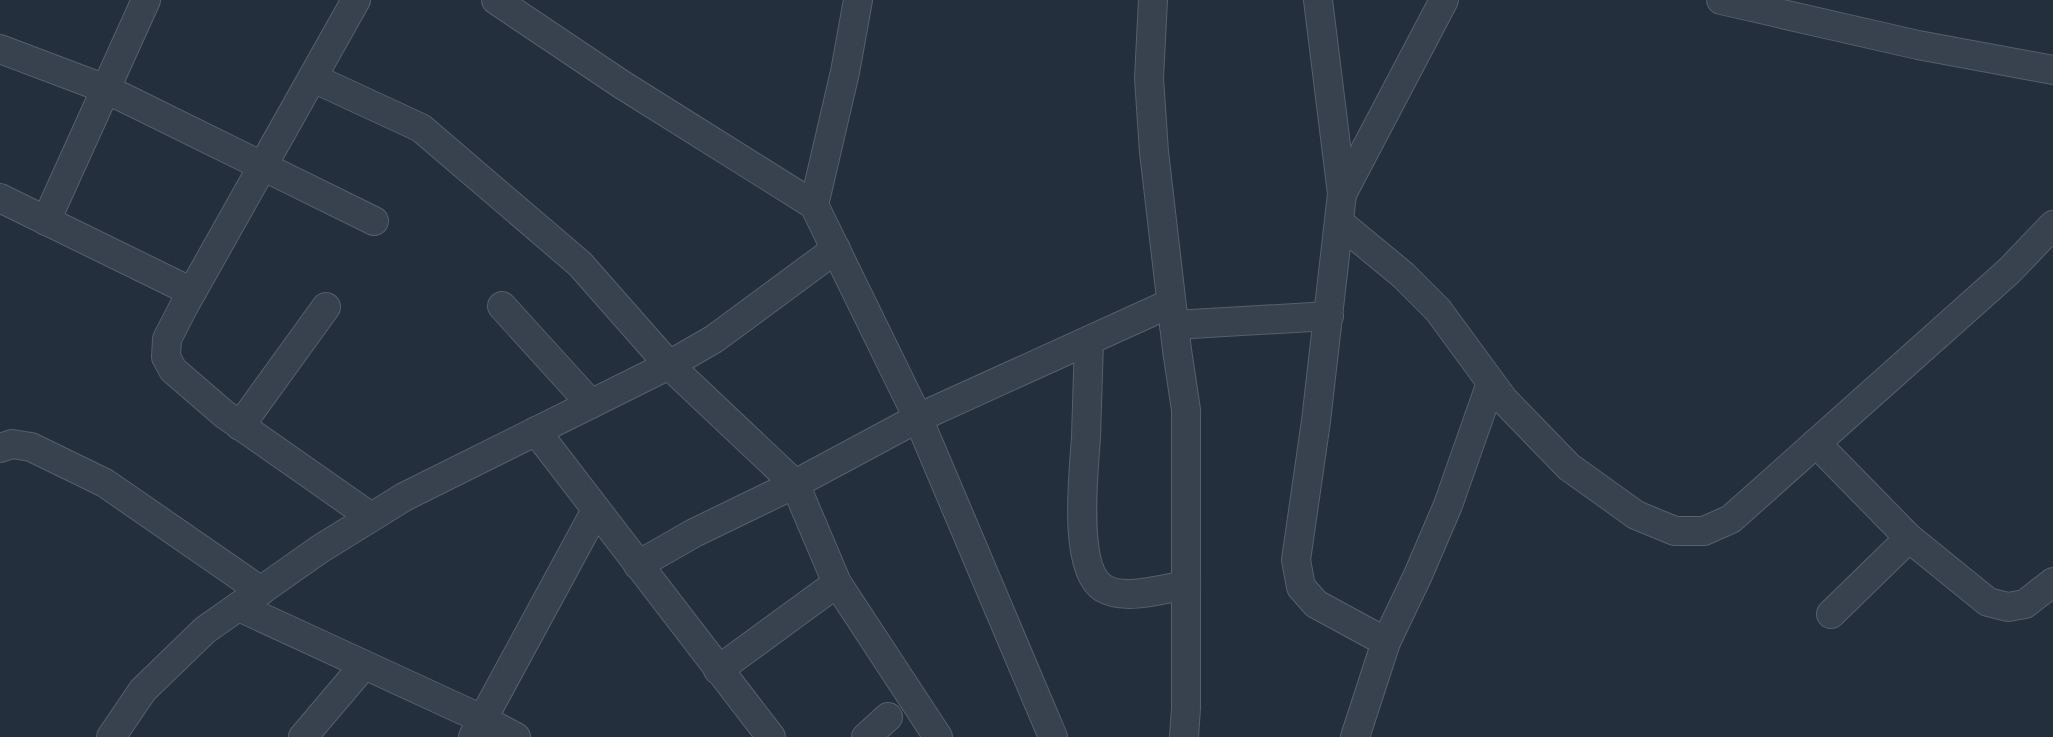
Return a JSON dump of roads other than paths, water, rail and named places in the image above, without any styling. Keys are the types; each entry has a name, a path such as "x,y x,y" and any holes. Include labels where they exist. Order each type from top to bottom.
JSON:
{"street":[{"path":"46,221 146,0"},
{"path":"356,0 192,292 167,339 166,357 173,370 240,426 371,518"},
{"path":"496,0 621,84 814,205 918,418 1052,737"},
{"path":"814,205 845,72 858,0"},
{"path":"1153,0 1149,78 1154,152 1186,410 1184,737"},
{"path":"1318,0 1342,194 1329,316 1296,560 1301,587 1316,604 1386,642"},
{"path":"1342,194 1444,0"},
{"path":"1721,0 1918,45 2053,70"},
{"path":"0,49 106,89 374,221"},
{"path":"313,78 422,128 580,264 668,365 795,484 837,583 938,737"},
{"path":"0,198 192,292"},
{"path":"1340,223 1403,275 1438,310 1504,400 1569,467 1636,515 1675,531 1704,531 1731,519 2009,271 2053,225"},
{"path":"111,737 143,690 205,630 320,549 404,497 668,365 714,339 836,249"},
{"path":"502,306 591,404"},
{"path":"240,426 326,307"},
{"path":"638,565 694,533 795,484 918,418 1089,341 1173,314 1329,316"},
{"path":"1089,341 1086,439 1081,492 1085,549 1093,578 1104,588 1115,593 1132,594 1186,585"},
{"path":"1360,735 1386,642 1418,575 1448,505 1492,382"},
{"path":"536,431 718,670 772,737"},
{"path":"1816,443 1909,538 1988,602 2008,608 2025,604 2053,582"},
{"path":"0,448 12,444 31,447 105,483 261,590"},
{"path":"478,728 596,510"},
{"path":"1831,614 1909,538"},
{"path":"718,670 837,583"},
{"path":"238,607 364,665 478,728 516,737"},
{"path":"303,737 364,665"},
{"path":"866,737 888,717"}]}
